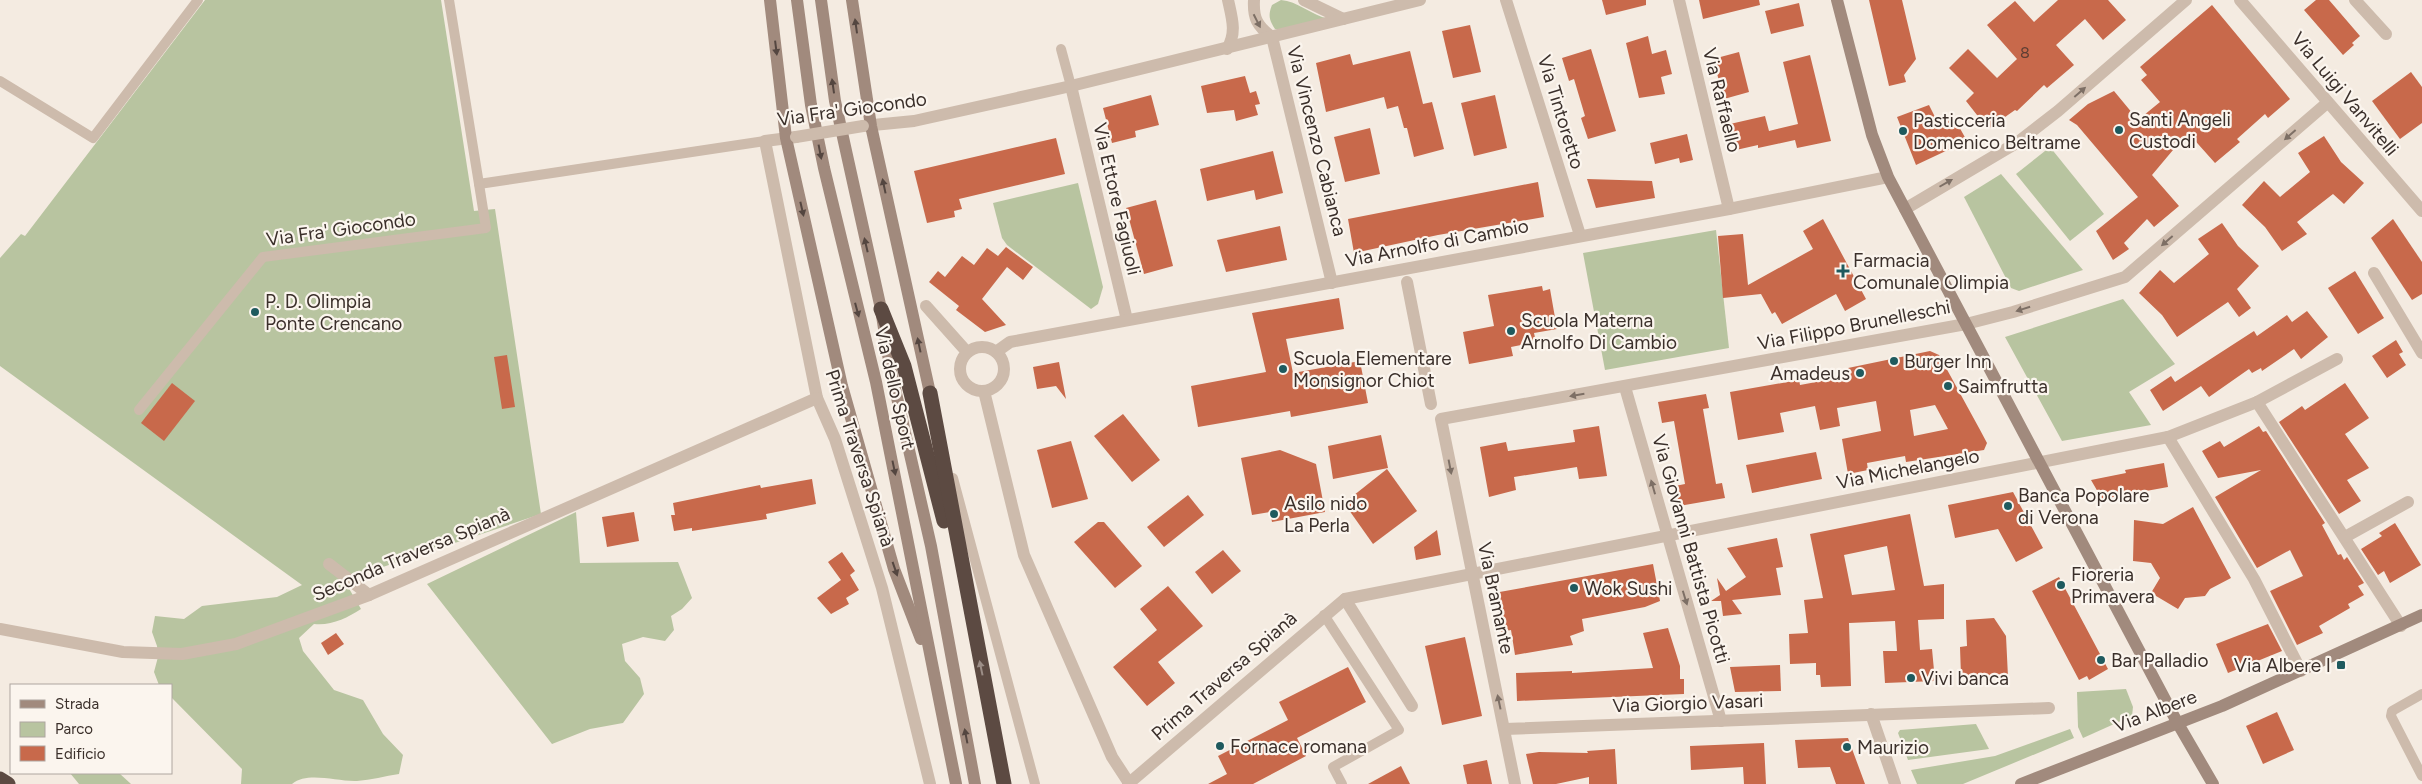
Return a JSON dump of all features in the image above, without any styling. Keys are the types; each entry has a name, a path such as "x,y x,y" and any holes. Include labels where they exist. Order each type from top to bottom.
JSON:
{"highway":[{"path":"881,309 904,366 976,643"},
{"path":"930,392 1004,784"},
{"path":"0,779 8,784"}],"street":[{"path":"770,0 791,137 842,386 894,569 933,669"},
{"name":"Via dello Sport","path":"797,0 812,105 824,168 878,391 956,784"},
{"name":"Via dello Sport","path":"821,0 835,101 881,309 890,367 931,546 975,784"},
{"path":"852,0 867,126 930,392"},
{"path":"1226,49 1231,42 1234,26 1228,0"},
{"path":"1254,0 1253,16 1260,28 1272,37"},
{"path":"1304,0 1343,19"},
{"name":"Via Fra' Giocondo","path":"765,141 914,121 1226,49 1420,0"},
{"name":"Via Tintoretto","path":"1506,0 1580,235"},
{"name":"Via Raffaello","path":"1678,0 1729,209"},
{"path":"1837,0 1872,135 1888,176 2176,722 2213,784"},
{"path":"1904,209 2018,142 2058,111 2186,0"},
{"name":"Via Luigi Vanvitelli","path":"2240,0 2422,211"},
{"path":"2355,0 2386,34"},
{"name":"Via Vincenzo Cabianca","path":"1272,37 1332,282"},
{"name":"Via Ettore Fagiuoli","path":"1071,86 1127,320"},
{"name":"Via Filippo Brunelleschi","path":"1440,419 1966,324 2014,312 2125,277 2327,103"},
{"name":"Prima Traversa Spianà","path":"765,141 818,398 835,439 882,588 930,784"},
{"name":"Via Arnolfo di Cambio","path":"996,352 1010,342 1580,235 1729,209 1888,176"},
{"path":"2374,272 2422,353"},
{"path":"1407,282 1431,404"},
{"path":"926,306 967,352"},
{"path":"984,347 996,352 1004,364 1004,372 998,384 984,391 971,388 962,378 960,364 967,352 984,347"},
{"name":"Via Michelangelo","path":"1471,573 2168,437 2257,402 2338,359"},
{"name":"Via Giovanni Battista Picotti","path":"1625,387 1721,721"},
{"name":"Prima Traversa Spianà","path":"984,391 1024,554 1112,757 1129,783 1345,598 1471,573"},
{"name":"Seconda Traversa Spianà","path":"0,629 123,652 182,654 236,644 369,595 818,398"},
{"path":"2257,402 2401,626"},
{"name":"Via Bramante","path":"1440,419 1471,573 1506,729 1515,784"},
{"path":"2168,437 2254,579 2300,671"},
{"path":"2345,537 2408,502"},
{"path":"329,564 369,595"},
{"path":"1345,598 1412,706"},
{"name":"Via Albere","path":"2021,784 2176,722 2222,706 2422,615"},
{"name":"Via Giorgio Vasari","path":"1506,729 2049,708"},
{"path":"1871,714 1895,784"}],"lane":[{"path":"0,81 93,138 198,0"},
{"name":"Via Fra' Giocondo","path":"139,410 263,257 486,228 449,0"},
{"path":"1061,49 1071,86"},
{"name":"Via Fra' Giocondo","path":"479,184 765,141"},
{"path":"930,392 1035,784"},
{"path":"1324,615 1399,730 1333,767 1342,784"},
{"path":"2422,694 2392,711 2391,716 2422,776"}],"green space":[{"name":"P. D. Olimpia Ponte Crencano","path":"205,0 441,0 474,211 495,209 541,514 344,580 361,609 339,621 327,624 314,624 299,638 303,651 334,690 363,700 383,734 403,755 399,774 357,781 306,778 292,784 241,784 242,769 172,698 172,684 159,684 154,672 158,657 157,646 152,632 155,616 184,619 202,606 277,597 302,585 0,366 0,258 21,234 25,236"},
{"path":"1281,0 1293,3 1328,19 1285,30 1275,29 1270,20 1270,12 1272,5"},
{"path":"2050,147 2104,214 2070,241 2016,174"},
{"path":"2001,174 2083,270 2019,291 2011,288 1964,197"},
{"path":"1078,183 1103,287 1098,304 1091,309 1007,245 1002,238 993,203"},
{"path":"1716,230 1729,348 1605,370 1583,253"},
{"path":"2123,299 2175,364 2129,392 2151,425 2062,441 2005,337"},
{"path":"576,512 580,563 678,562 692,598 682,609 671,616 674,630 665,641 643,637 622,644 625,661 640,678 644,694 623,723 590,729 552,744 427,584"},
{"path":"2126,689 2133,707 2132,716 2083,738 2078,727 2077,692"},
{"path":"1976,724 1989,749 1908,760 1898,733 1900,730"},
{"path":"2070,729 2074,738 1963,784 1917,784 1911,770 1995,756"},
{"path":"71,774 120,774 131,784 79,784"}],"building":[{"path":"1602,0 1646,0 1646,5 1606,15"},
{"path":"1699,0 1759,0 1760,5 1703,19"},
{"path":"1869,0 1902,0 1916,59 1904,75 1906,82 1889,86"},
{"path":"2058,0 2108,0 2126,20 2103,40 2085,19 2056,45 2074,65 2047,88 2044,85 2017,111 2015,110 1988,129 1966,101 1974,93 1949,68 1968,49 1997,78 2017,59 1987,25 2015,1 2034,22"},
{"path":"2316,0 2329,0 2360,36 2352,43 2354,45 2343,55 2304,10"},
{"path":"1799,3 1804,26 1771,34 1765,11"},
{"path":"2212,5 2290,99 2268,118 2265,114 2237,139 2240,142 2215,163 2190,135 2179,144 2176,141 2170,146 2173,150 2152,175 2179,206 2154,227 2147,219 2124,243 2129,249 2113,260 2096,231 2138,197 2077,125 2069,120 2088,104 2114,91 2138,120 2160,102 2141,80 2147,75 2140,67"},
{"path":"1470,25 1481,72 1453,78 1442,31"},
{"path":"1648,36 1652,54 1666,50 1672,74 1661,77 1665,94 1639,98 1626,43"},
{"path":"1591,49 1616,131 1588,139 1581,118 1585,116 1574,79 1569,81 1562,58"},
{"path":"1410,51 1423,104 1432,102 1444,149 1414,157 1407,128 1404,128 1398,106 1387,109 1384,97 1326,112 1316,63 1350,54 1353,65"},
{"path":"1739,52 1749,92 1724,99 1713,59"},
{"path":"1810,55 1831,141 1797,148 1795,140 1758,148 1758,145 1736,150 1730,124 1765,116 1769,131 1798,124 1783,62"},
{"path":"2411,72 2422,87 2422,123 2400,139 2372,101"},
{"path":"1245,76 1250,93 1256,91 1260,104 1255,105 1258,115 1236,121 1234,110 1207,113 1201,86"},
{"path":"1151,95 1159,125 1135,131 1136,137 1112,143 1103,108"},
{"path":"1495,95 1507,148 1474,156 1461,103"},
{"path":"1929,105 1937,121 1952,114 1967,141 1916,165 1897,117"},
{"path":"1370,128 1380,174 1345,182 1334,137"},
{"path":"1687,134 1693,160 1680,163 1679,158 1655,164 1650,143"},
{"path":"2324,136 2341,162 2364,183 2344,204 2333,194 2297,222 2307,234 2282,251 2265,227 2242,205 2264,181 2280,197 2310,172 2298,153"},
{"path":"1056,138 1065,174 959,199 962,209 954,211 955,217 927,223 914,171"},
{"path":"1273,151 1283,193 1256,200 1254,190 1207,201 1200,169"},
{"path":"1587,179 1652,181 1655,198 1596,208"},
{"path":"1538,182 1544,217 1438,235 1354,253 1348,219"},
{"path":"1156,200 1173,266 1144,274 1126,208"},
{"path":"1823,219 1866,299 1845,311 1836,294 1782,324 1775,312 1772,314 1761,294 1723,298 1718,236 1743,234 1748,285 1813,249 1803,231"},
{"path":"2393,219 2422,262 2422,294 2412,300 2371,238"},
{"path":"2222,223 2238,246 2259,266 2237,289 2251,308 2239,317 2228,302 2177,337 2162,315 2139,293 2160,270 2174,283 2209,254 2198,239"},
{"path":"1280,226 1287,260 1226,272 1217,240"},
{"path":"1006,247 1033,267 1023,280 1007,267 982,299 1006,325 985,332 956,310 959,306 929,282 938,271 945,277 962,256 974,265 987,248 998,256"},
{"path":"2355,271 2384,318 2358,334 2328,288"},
{"path":"1542,286 1543,291 1550,289 1557,329 1534,333 1536,342 1511,347 1513,356 1469,364 1463,332 1494,326 1488,295"},
{"path":"1339,298 1344,329 1286,339 1293,373 1360,361 1368,403 1291,417 1290,411 1198,427 1191,386 1266,372 1252,313"},
{"path":"2307,311 2328,337 2301,359 2294,349 2262,371 2261,368 2252,373 2249,369 2209,397 2201,386 2163,411 2150,390 2171,376 2175,382 2254,331 2257,336 2287,315 2292,322"},
{"path":"2396,340 2403,352 2399,354 2406,365 2387,378 2372,356"},
{"path":"1930,351 1939,355 1987,443 1984,450 1906,462 1905,456 1867,463 1868,470 1848,474 1842,439 1881,431 1876,401 1837,408 1840,426 1820,430 1815,406 1780,413 1784,432 1738,440 1730,392 1799,380 1800,385 1849,376 1848,368","holes":["1935,405 1948,429 1914,436 1910,410"]},
{"path":"507,355 515,407 502,409 494,357"},
{"path":"1059,362 1066,399 1056,386 1037,389 1033,367"},
{"path":"172,383 195,401 164,441 141,423"},
{"path":"2345,383 2369,418 2345,434 2369,468 2347,480 2361,501 2339,514 2279,422 2302,406 2305,410"},
{"path":"1706,394 1709,408 1703,409 1716,484 1722,483 1725,498 1679,506 1675,486 1685,484 1674,421 1662,423 1658,402"},
{"path":"1123,414 1160,460 1132,482 1094,436"},
{"path":"1599,426 1607,476 1579,479 1577,467 1514,477 1516,490 1489,497 1480,447 1506,442 1508,451 1575,442 1573,430"},
{"path":"2259,426 2263,432 2266,431 2325,523 2322,525 2338,555 2341,554 2344,560 2347,557 2364,583 2358,586 2364,595 2348,604 2350,608 2319,626 2323,633 2297,645 2270,591 2303,576 2290,550 2257,568 2215,497 2261,470 2218,478 2202,451 2220,441 2224,447"},
{"path":"1381,435 1388,468 1333,479 1328,446"},
{"path":"1071,441 1088,499 1052,508 1037,450"},
{"path":"1280,450 1316,464 1325,512 1272,522 1270,512 1252,515 1241,458"},
{"path":"1816,452 1822,479 1752,493 1746,465"},
{"path":"2164,463 2168,487 2102,499 2091,480 2126,473 2125,470"},
{"path":"1387,469 1417,511 1373,544 1344,503"},
{"path":"812,479 816,504 766,514 767,519 692,531 692,528 674,531 671,515 675,515 673,503 760,485 761,488"},
{"path":"2013,492 2043,548 2016,562 1998,529 1955,538 1948,505"},
{"path":"1188,495 1204,515 1164,547 1147,527"},
{"path":"2193,507 2231,578 2210,589 2205,596 2185,598 2178,609 2151,593 2160,578 2151,563 2133,561 2134,520 2163,524"},
{"path":"634,512 639,541 607,547 602,517"},
{"path":"1910,514 1924,586 1944,584 1944,619 1918,620 1920,650 1932,649 1935,681 1885,683 1883,651 1897,651 1895,621 1849,623 1851,686 1821,687 1820,675 1816,675 1816,663 1790,664 1789,634 1808,633 1804,600 1823,598 1810,534","holes":["1887,546 1895,590 1852,595 1844,555"]},
{"path":"1098,522 1104,522 1142,566 1115,588 1074,542"},
{"path":"2395,523 2421,565 2390,583 2384,571 2378,575 2361,549 2382,536 2379,533"},
{"path":"1437,530 1441,555 1416,560 1414,547"},
{"path":"1777,538 1783,567 1776,568 1781,595 1732,600 1742,614 1723,616 1721,601 1711,601 1720,595 1717,578 1726,591 1746,577 1727,548"},
{"path":"1223,550 1241,571 1212,594 1195,572"},
{"path":"842,552 855,571 850,575 859,590 846,598 849,604 831,614 817,598 841,580 828,562"},
{"path":"1653,564 1660,601 1645,607 1582,619 1584,631 1570,636 1573,645 1515,655 1511,630 1501,632 1494,593"},
{"path":"2059,577 2108,669 2089,680 2087,676 2079,680 2032,591"},
{"path":"1168,586 1203,626 1158,662 1175,683 1147,706 1113,667 1157,630 1140,609"},
{"path":"1994,618 2006,636 2008,677 1984,678 1984,675 1961,676 1960,647 1967,646 1966,620"},
{"path":"2268,624 2282,651 2228,673 2216,644"},
{"path":"1668,628 1680,666 1680,679 1684,679 1684,694 1517,701 1516,673 1572,671 1572,673 1653,668 1643,633"},
{"path":"336,633 344,644 328,655 321,643"},
{"path":"1465,637 1482,716 1442,725 1425,646"},
{"path":"1780,665 1781,691 1735,692 1730,667"},
{"path":"1348,667 1366,702 1297,738 1306,756 1253,784 1208,784 1227,774 1218,756 1288,720 1279,702"},
{"path":"2277,712 2294,750 2263,764 2246,726"},
{"path":"1848,738 1865,784 1836,784 1830,767 1798,768 1795,740"},
{"path":"1764,743 1766,784 1744,784 1743,767 1691,770 1690,746"},
{"path":"1615,749 1617,784 1589,784 1589,777 1556,784 1533,784 1526,754 1539,752 1588,753 1587,751"},
{"path":"1487,760 1492,784 1467,784 1463,765"},
{"path":"1401,766 1410,784 1368,784"}],"place":[{"name":"Santi Angeli Custodi","path":"2119,130"},
{"name":"Pasticceria Domenico Beltrame","path":"1903,131"},
{"name":"Farmacia Comunale Olimpia","path":"1843,271"},
{"name":"P. D. Olimpia Ponte Crencano","path":"255,312"},
{"name":"Scuola Materna Arnolfo Di Cambio","path":"1511,331"},
{"name":"Burger Inn","path":"1894,361"},
{"name":"Scuola Elementare Monsignor Chiot","path":"1283,369"},
{"name":"Amadeus","path":"1860,373"},
{"name":"Saimfrutta","path":"1948,386"},
{"name":"Banca Popolare di Verona","path":"2008,506"},
{"name":"Asilo nido La Perla","path":"1274,514"},
{"name":"Fioreria Primavera","path":"2061,585"},
{"name":"Wok Sushi","path":"1574,588"},
{"name":"Bar Palladio","path":"2101,660"},
{"name":"Via Albere I","path":"2341,665"},
{"name":"Vivi banca","path":"1911,678"},
{"name":"Fornace romana","path":"1220,746"},
{"name":"Maurizio","path":"1847,747"}]}
